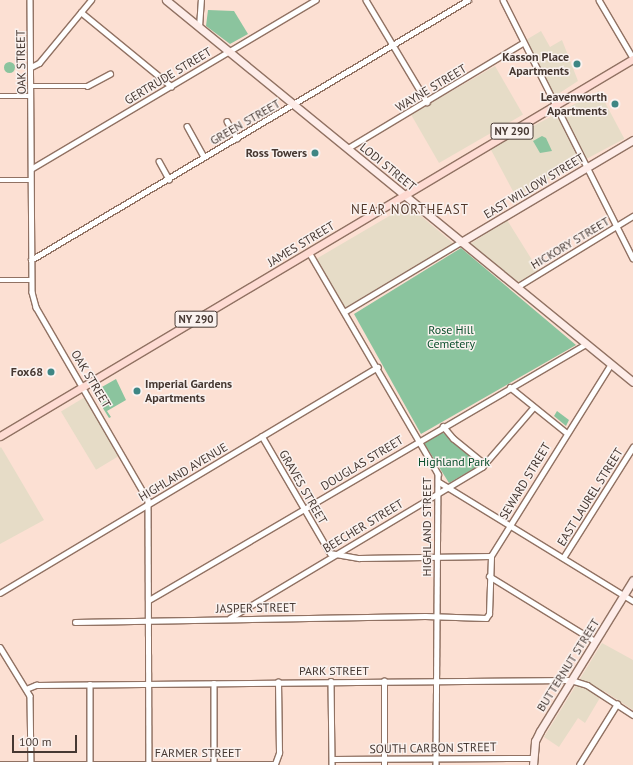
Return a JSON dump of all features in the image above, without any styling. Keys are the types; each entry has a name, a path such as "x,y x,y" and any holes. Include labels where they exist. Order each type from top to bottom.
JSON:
{"main road":[{"name":"JAMES STREET","path":"0,436 555,106 633,58"}],"street":[{"name":"OAK STREET","path":"30,0 31,280 36,307 146,493 149,504 149,764"},
{"path":"31,67 39,63 91,0"},
{"name":"LODI STREET","path":"166,0 633,382"},
{"path":"199,27 201,0"},
{"name":"GERTRUDE STREET","path":"31,169 316,0"},
{"path":"366,0 427,102"},
{"name":"GREEN STREET","path":"31,260 468,0"},
{"path":"503,0 523,43 633,258"},
{"path":"599,0 633,58"},
{"path":"81,12 170,86"},
{"name":"WAYNE STREET","path":"348,148 427,102 523,43"},
{"path":"31,86 87,86 110,74"},
{"path":"0,96 31,96"},
{"path":"227,120 238,138"},
{"path":"186,126 204,157"},
{"name":"EAST WILLOW STREET","path":"344,312 633,140"},
{"path":"158,161 169,179"},
{"path":"0,180 31,180"},
{"name":"HICKORY STREET","path":"517,287 633,216"},
{"name":"HIGHLAND STREET","path":"309,252 437,470 439,492 437,556 436,765"},
{"path":"0,280 31,280"},
{"name":"DOUGLAS STREET","path":"149,600 443,426 586,344"},
{"name":"SEWARD STREET","path":"486,618 489,614 489,576 491,556 567,432 611,364"},
{"name":"HIGHLAND AVENUE","path":"0,593 377,367"},
{"path":"510,387 533,408 567,432"},
{"name":"BEECHER STREET","path":"229,619 485,464 533,408"},
{"path":"443,426 453,438 485,464"},
{"name":"GRAVES STREET","path":"262,436 330,553 334,555"},
{"name":"EAST LAUREL STREET","path":"563,558 633,447"},
{"path":"439,482 633,601"},
{"path":"334,555 359,558 491,556"},
{"path":"489,576 595,641"},
{"name":"BUTTERNUT STREET","path":"534,762 540,731 633,580"},
{"name":"JASPER STREET","path":"75,622 229,619 486,618"},
{"path":"0,647 26,689 31,708 31,764"},
{"name":"PARK STREET","path":"26,689 36,685 90,684 571,680 587,685 633,715"},
{"path":"331,681 332,765"},
{"path":"384,681 384,765"},
{"name":"FARMER STREET","path":"0,764 149,764 214,762 275,764 279,753 278,682"},
{"path":"214,683 214,762"},
{"path":"90,684 90,764"},
{"path":"580,765 617,704"},
{"name":"SOUTH CARBON STREET","path":"332,759 436,758 534,762"}],"shaded area":[{"path":"541,31 550,47 562,40 578,81 555,96 526,40"},
{"path":"495,66 523,114 439,163 411,114"},
{"path":"599,91 624,139 516,196 490,149"},
{"path":"408,205 453,243 345,308 316,259"},
{"path":"507,220 539,271 518,282 470,244"},
{"path":"85,397 120,455 96,470 61,411"},
{"path":"1,447 44,520 0,544 0,448"},
{"path":"602,643 633,660 633,710 604,691 585,723 578,718 559,747 544,737"}],"green space":[{"path":"208,10 234,11 248,34 230,44 206,26"},
{"path":"9,61 13,63 15,67 13,71 9,73 5,71 3,67 5,63"},
{"path":"542,136 546,138 552,151 540,153 533,141"},
{"name":"Rose Hill Cemetery","path":"461,248 576,345 421,434 354,314"},
{"path":"116,379 126,400 107,411 111,417 109,418 93,392"},
{"path":"557,411 569,420 566,426 554,416"},
{"name":"Highland Park","path":"441,431 480,465 449,483 424,443"}],"place":[{"name":"Kasson Place Apartments","path":"577,64"},
{"name":"Leavenworth Apartments","path":"615,104"},
{"name":"Ross Towers","path":"315,153"},
{"name":"Fox68","path":"51,372"},
{"name":"Imperial Gardens Apartments","path":"137,391"}],"district":[{"name":"NEAR NORTHEAST","path":"410,210"}]}
